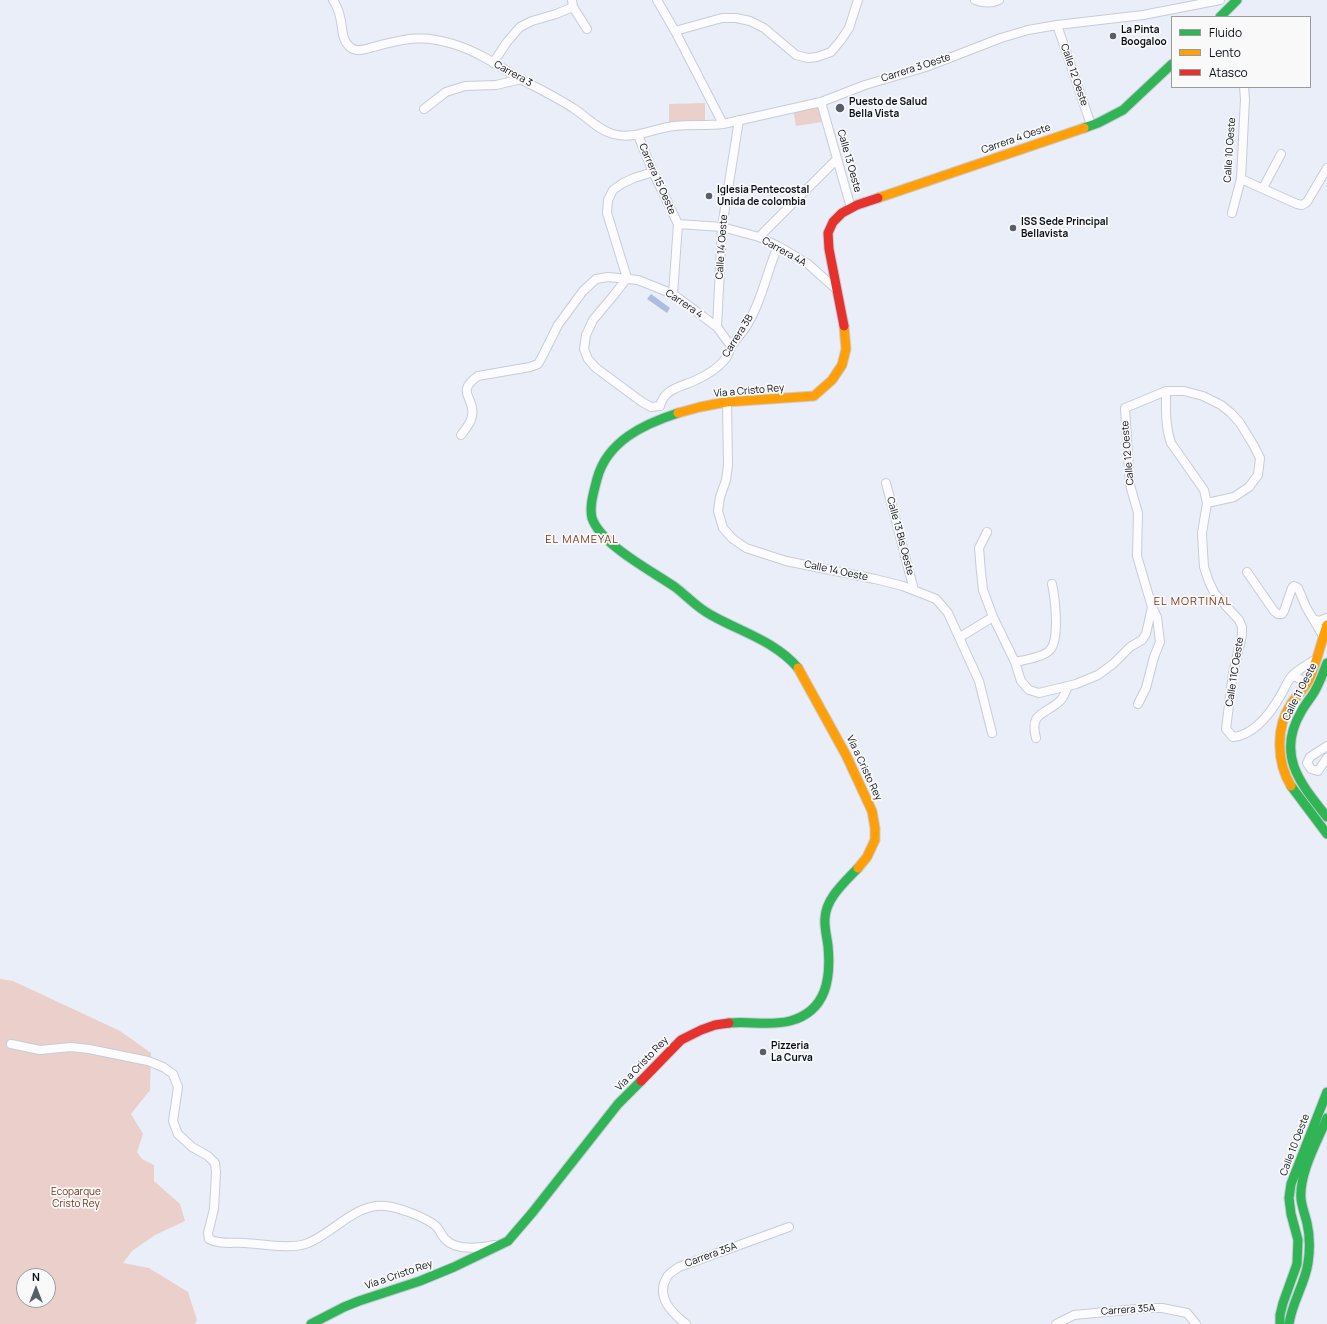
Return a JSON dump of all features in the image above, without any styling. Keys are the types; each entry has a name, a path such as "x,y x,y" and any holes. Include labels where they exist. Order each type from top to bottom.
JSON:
{"street":[{"name":"Carrera 3","path":"333,0 340,17 342,32 350,48 355,50 363,50 405,39 418,38 432,39 454,44 472,51 554,96 612,134"},
{"path":"657,0 675,31 723,124"},
{"path":"675,31 722,18 736,18 750,21 764,28 796,55 808,58 817,57 830,52 841,40 849,28 858,0"},
{"path":"975,0 985,3 999,0"},
{"path":"1168,11 1189,0"},
{"name":"Carrera 3 Oeste","path":"612,134 624,136 638,135 669,126 709,126 723,124 821,102 865,85 941,61 1001,38 1028,30 1168,11 1220,0"},
{"path":"1221,16 1237,0"},
{"path":"493,63 506,42 520,27 532,21 556,14 572,3 587,29"},
{"name":"Calle 12 Oeste","path":"1057,25 1091,126"},
{"name":"Carrera 4 Oeste","path":"851,208 1091,126 1123,110 1171,65"},
{"path":"424,108 446,92 465,86 496,85 522,79"},
{"name":"Calle 10 Oeste","path":"1232,213 1241,179 1245,99 1244,88"},
{"name":"Calle 13 Oeste","path":"821,102 851,208 844,212 831,225 828,233 830,260 836,289"},
{"name":"Calle 14 Oeste","path":"717,327 722,227 738,120"},
{"name":"Carrera 15 Oeste","path":"638,135 653,172 678,224 673,294"},
{"path":"1263,188 1281,154"},
{"path":"759,237 837,159"},
{"path":"1241,179 1302,205 1307,202 1327,168"},
{"path":"653,172 623,183 614,190 608,200 607,213 627,278 592,320 586,335 584,350 588,359 596,368 642,402 651,407 660,406 667,418"},
{"name":"Carrera 4A","path":"678,224 722,227 759,237 778,246 808,264 836,289"},
{"name":"Carrera 3B","path":"660,406 661,401 666,394 675,388 694,381 713,371 726,358 731,346 748,325 778,246"},
{"name":"Carrera 4","path":"461,435 472,416 472,408 466,391 467,386 471,381 478,376 530,367 538,364 558,325 583,291 596,279 608,277 627,278 646,282 673,294 717,327 731,346"},
{"name":"Vía a Cristo Rey","path":"311,1324 359,1300 420,1281 483,1254 506,1242 529,1217 610,1114 681,1040 692,1033 704,1028 738,1022 780,1023 802,1017 814,1008 822,999 826,989 829,972 826,910 832,898 867,857 875,842 875,821 869,803 837,736 795,662 764,640 702,610 678,589 621,550 602,535 596,527 592,517 595,489 601,467 610,453 621,441 636,431 667,418 698,408 727,402 814,396 823,389 834,377 845,357 845,335 836,289"},
{"path":"1166,391 1192,392 1221,405 1240,422 1260,458 1258,475 1249,487 1234,497 1207,503"},
{"name":"Calle 12 Oeste","path":"1138,704 1146,688 1154,657 1160,642 1157,618 1152,607 1137,556 1138,514 1130,486 1124,408 1166,391"},
{"name":"Calle 11C Oeste","path":"1166,391 1166,423 1171,443 1204,490 1207,503 1202,533 1204,567 1215,594 1239,620 1242,627 1242,636 1233,673 1226,729 1229,733 1233,736 1240,736 1246,733 1269,713 1291,677"},
{"name":"Calle 14 Oeste","path":"727,402 728,465 726,480 720,497 718,511 723,528 746,548 786,561 875,579 914,590 936,599 948,613 979,681 992,733"},
{"name":"Calle 13 Bis Oeste","path":"886,483 914,590"},
{"path":"987,532 979,548 984,590 993,617 1015,662 1021,680 1029,690 1039,693 1076,684 1098,675 1113,664 1130,647 1142,640 1146,634 1152,607"},
{"path":"1247,572 1274,611 1278,614 1282,614 1292,588 1297,586 1306,607 1323,636"},
{"path":"1015,662 1042,655 1050,651 1054,643 1056,619 1052,584"},
{"path":"960,637 993,617"},
{"path":"1313,619 1319,620 1327,618"},
{"name":"Calle 11 Oeste","path":"1327,625 1311,675 1304,689 1290,706 1283,722 1280,736 1281,765 1294,794 1327,834"},
{"path":"1291,677 1300,668 1316,660"},
{"name":"Calle 11 Oeste","path":"1327,663 1314,693 1301,711 1294,725 1290,753 1296,773 1304,788 1327,817"},
{"path":"1291,677 1301,680 1304,689"},
{"path":"1036,738 1033,728 1035,720 1039,714 1061,700 1068,686"},
{"path":"1327,746 1310,757 1307,763 1311,769 1318,771 1327,758"},
{"path":"12,1044 40,1050 71,1047 89,1049 148,1061 163,1067 173,1074 178,1087 174,1121 178,1134 192,1147 208,1156 215,1163 214,1209 208,1233 209,1239 216,1242 242,1242 297,1247 309,1243 366,1208 385,1206 400,1209 426,1219 437,1227 445,1240 460,1247 486,1247 506,1242"},
{"name":"Calle 10 Oeste","path":"1280,1324 1280,1315 1283,1303 1297,1264 1298,1240 1291,1214 1289,1198 1291,1184 1327,1092"},
{"name":"Calle 10 Oeste","path":"1290,1324 1292,1306 1303,1280 1309,1253 1307,1224 1301,1198 1302,1185 1307,1167 1327,1118"},
{"name":"Carrera 35A","path":"686,1324 676,1316 664,1298 664,1286 667,1276 679,1267 789,1227"},
{"name":"Carrera 35A","path":"1056,1324 1074,1315 1162,1308 1187,1313 1196,1324"}],"green space":[{"path":"705,103 705,122 669,124 669,104"},
{"path":"819,105 822,122 796,126 793,110"},
{"name":"Ecoparque Cristo Rey","path":"0,979 13,981 120,1031 151,1053 150,1090 131,1114 143,1134 137,1152 142,1159 154,1165 154,1181 180,1204 185,1221 155,1235 132,1251 123,1263 149,1268 188,1292 197,1320 195,1324 0,1324"}],"water":[{"path":"651,294 670,308 667,313 647,299"}],"traffic: fast":[{"path":"1221,16 1237,0"},
{"path":"1084,128 1098,123 1123,110 1171,65"},
{"path":"678,413 665,417 628,436 609,454 602,466 593,493 591,504 592,518 597,528 606,538 628,557 675,587 706,612 779,651 798,668"},
{"path":"1327,663 1317,687 1302,710 1294,727 1291,742 1291,755 1294,768 1308,792 1327,817"},
{"path":"1291,786 1327,834"},
{"path":"729,1023 775,1023 790,1021 812,1010 824,992 829,970 825,925 826,911 832,897 858,868"},
{"path":"311,1324 359,1301 420,1281 454,1267 508,1241 618,1104 641,1081"},
{"path":"1280,1324 1280,1315 1283,1303 1297,1264 1298,1240 1291,1214 1289,1198 1291,1184 1327,1092"},
{"path":"1289,1324 1309,1258 1309,1233 1301,1199 1301,1189 1306,1168 1327,1118"}],"traffic: slow":[{"path":"878,198 1084,128"},
{"path":"678,413 726,402 814,396 832,380 842,365 846,349 844,326"},
{"path":"1291,786 1286,777 1281,756 1280,734 1282,724 1291,704 1309,680 1327,625"},
{"path":"798,668 846,755 872,811 875,828 875,840 867,857 858,868"}],"traffic: jam":[{"path":"844,326 829,249 828,233 833,222 842,213 857,205 878,198"},
{"path":"641,1081 681,1040 715,1025 729,1023"}],"place":[{"name":"La Pinta Boogaloo","path":"1113,36"},
{"name":"Puesto de Salud Bella Vista","path":"840,108"},
{"name":"Iglesia Pentecostal Unida de colombia","path":"709,196"},
{"name":"ISS Sede Principal Bellavista","path":"1013,228"},
{"name":"Pizzeria La Curva","path":"763,1052"}],"district":[{"name":"EL MAMEYAL","path":"582,540"},
{"name":"EL MORTIÑAL","path":"1193,602"}]}
